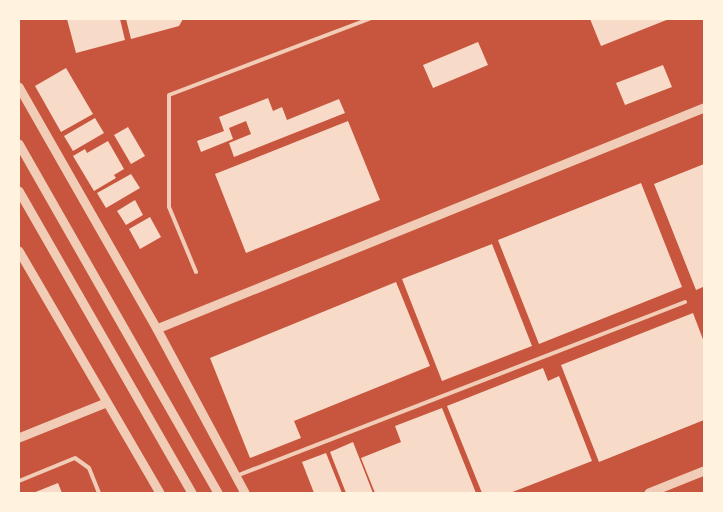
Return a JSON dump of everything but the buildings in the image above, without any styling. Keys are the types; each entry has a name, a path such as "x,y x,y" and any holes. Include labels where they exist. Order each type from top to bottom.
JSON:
{"street":[{"path":"19,87 157,329 245,493"},
{"path":"157,329 704,108"},
{"path":"19,144 218,493"},
{"path":"19,191 192,493"},
{"path":"20,255 160,493"},
{"path":"19,438 106,403"},
{"path":"649,493 704,471"}],"lane":[{"path":"196,272 169,207 169,95 369,19"},
{"path":"236,476 685,302"},
{"path":"19,481 75,458 89,468 99,493"}]}
